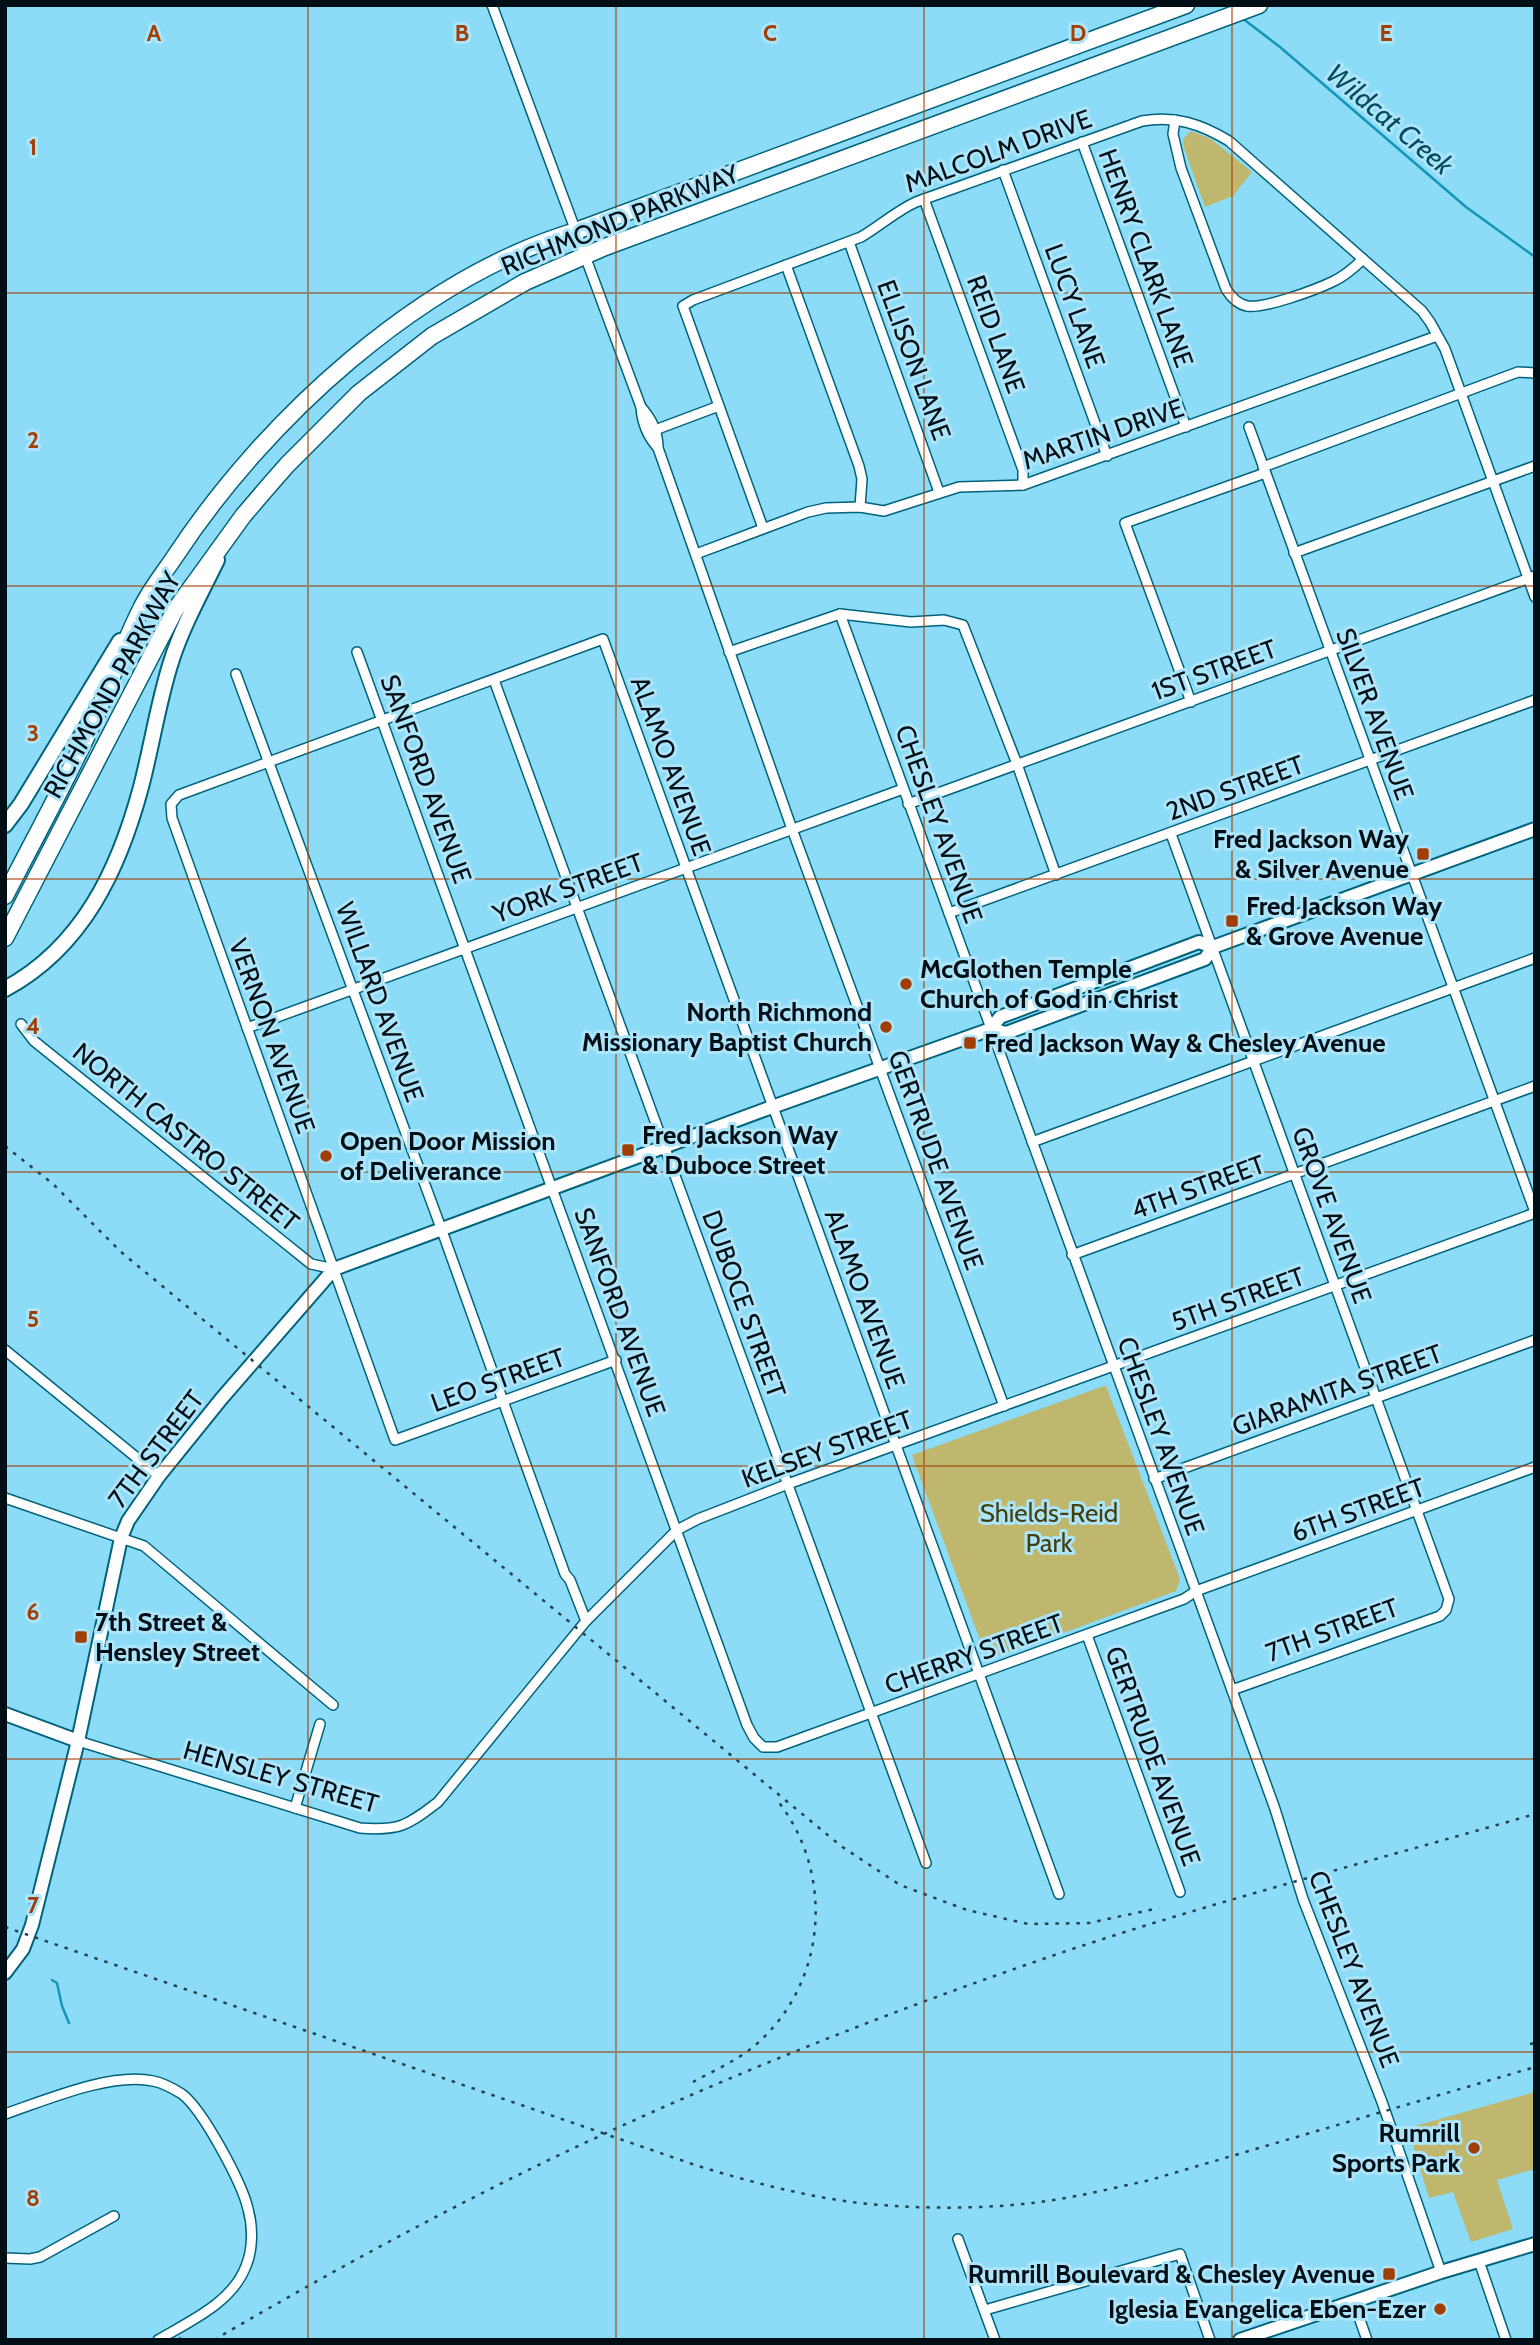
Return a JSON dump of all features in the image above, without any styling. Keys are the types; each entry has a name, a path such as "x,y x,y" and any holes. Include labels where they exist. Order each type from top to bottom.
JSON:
{"highway":[{"name":"RICHMOND PARKWAY","path":"5,896 89,731 141,607 194,527 279,425 385,332 453,288 546,239 1185,6"},
{"name":"RICHMOND PARKWAY","path":"5,938 175,610 243,516 287,465 359,393 402,358 482,305 586,255 1259,6"}],"main road":[{"path":"5,989 31,975 67,941 96,902 114,869 141,787 155,720 172,659 225,542"},
{"path":"5,825 21,804 141,607"}],"street":[{"path":"492,5 586,255 641,407 642,418 658,448"},
{"name":"MALCOLM DRIVE","path":"763,528 683,306 849,242 877,228 896,211 924,199 1142,121 1158,118 1189,121 1208,128 1229,141 1422,311 1445,349 1492,481 1531,577 1535,597"},
{"path":"1175,120 1173,135 1181,168 1226,289 1233,298 1243,305 1256,307 1273,303 1333,282 1363,259"},
{"name":"HENRY CLARK LANE","path":"1082,142 1186,427"},
{"name":"LUCY LANE","path":"1003,170 1107,456"},
{"name":"REID LANE","path":"924,199 1023,470 1023,485"},
{"name":"ELLISON LANE","path":"849,242 939,492"},
{"path":"786,265 859,466 862,479 860,508"},
{"name":"MARTIN DRIVE","path":"696,554 808,512 826,508 884,511 959,487 1023,485 1437,336"},
{"path":"1191,702 1125,523 1518,372 1535,373"},
{"path":"654,430 719,406"},
{"path":"641,407 654,430 658,448"},
{"name":"SILVER AVENUE","path":"1249,427 1535,1213"},
{"name":"GERTRUDE AVENUE","path":"658,448 792,828 1004,1406"},
{"path":"1294,553 1535,466"},
{"name":"1ST STREET","path":"908,804 1531,577"},
{"path":"729,652 840,614 911,622 944,621 963,625 1017,764 1056,876"},
{"name":"CHESLEY AVENUE","path":"840,614 1232,1690 1275,1810 1303,1899 1382,2102 1441,2272"},
{"name":"ALAMO AVENUE","path":"494,680 603,639 1059,1895"},
{"name":"SANFORD AVENUE","path":"357,652 747,1725 763,1747"},
{"name":"WILLARD AVENUE","path":"236,674 441,1228 565,1574 570,1580 586,1621"},
{"path":"270,762 494,680"},
{"name":"DUBOCE STREET","path":"494,680 926,1863"},
{"name":"2ND STREET","path":"949,913 1535,700"},
{"name":"VERNON AVENUE","path":"270,762 179,795 171,804 172,818 395,1440"},
{"name":"YORK STREET","path":"247,1028 903,789"},
{"path":"334,1269 991,1029 1000,1017 1199,942 1213,947 1535,829"},
{"name":"GROVE AVENUE","path":"1171,834 1449,1599 1446,1610"},
{"path":"1032,1142 1535,958"},
{"name":"NORTH CASTRO STREET","path":"21,1024 34,1041 312,1264 334,1269"},
{"name":"4TH STREET","path":"1072,1255 1535,1086"},
{"name":"5TH STREET","path":"1114,1367 1535,1213"},
{"name":"7TH STREET","path":"5,1973 23,1949 32,1925 78,1741 121,1538 128,1521 159,1476 222,1398 334,1269"},
{"name":"GIARAMITA STREET","path":"1154,1479 1535,1340"},
{"path":"5,1350 159,1476"},
{"name":"LEO STREET","path":"395,1440 616,1360"},
{"name":"KELSEY STREET","path":"586,1621 677,1530 698,1519 1114,1367"},
{"name":"6TH STREET","path":"1196,1591 1535,1467"},
{"path":"5,1498 144,1546 333,1705"},
{"name":"CHERRY STREET","path":"763,1747 777,1747 979,1675 1184,1599 1196,1591"},
{"name":"7TH STREET","path":"1232,1690 1440,1616 1446,1610"},
{"name":"HENSLEY STREET","path":"5,1714 78,1741 360,1828 388,1830 414,1820 438,1802 586,1621"},
{"name":"GERTRUDE AVENUE","path":"1087,1635 1180,1892"},
{"path":"295,1808 320,1724"},
{"path":"5,2114 78,2088 127,2078 155,2081 169,2087 183,2095 197,2110 242,2191 251,2225 250,2247 246,2266 235,2287 214,2306 158,2340"},
{"path":"5,2258 40,2257 114,2216"},
{"path":"958,2239 995,2340"},
{"path":"1240,2340 1441,2272 1535,2244"},
{"path":"985,2310 1180,2254 1210,2340"},
{"path":"1479,2261 1506,2340"},
{"path":"1354,2303 1367,2340"}],"green space":[{"path":"1191,131 1211,139 1252,172 1233,196 1205,207 1184,148 1183,139"},
{"name":"Shields-Reid Park","path":"1104,1386 1180,1579 1176,1591 987,1659 912,1455"},
{"name":"Rumrill Sports Park","path":"1535,2092 1535,2169 1497,2180 1513,2229 1471,2242 1453,2192 1429,2198 1408,2128"}],"waterway":[{"name":"Wildcat Creek","path":"1224,5 1231,10"},
{"name":"Wildcat Creek","path":"1242,18 1280,47 1466,207 1535,257"},
{"path":"52,1980 57,1983 69,2023"}],"railway":[{"path":"5,1146 53,1184 121,1252 841,1846 900,1885 967,1910 1028,1924 1089,1923 1159,1908"},
{"path":"693,2082 746,2052 778,2022 796,1993 809,1962 815,1928 815,1895 809,1861 796,1829 777,1800"},
{"path":"214,2340 383,2245 512,2178 614,2129 794,2052 978,1982 1101,1940 1224,1902 1535,1814"},
{"path":"5,1927 698,2166 796,2192 871,2204 987,2207 1040,2202 1095,2192 1150,2180 1535,2067"},
{"path":"1530,2044 1535,2043"}],"place":[{"name":"Fred Jackson Way & Silver Avenue","path":"1423,854"},
{"name":"Fred Jackson Way & Grove Avenue","path":"1232,921"},
{"name":"McGlothen Temple Church of God in Christ","path":"906,984"},
{"name":"North Richmond Missionary Baptist Church","path":"886,1027"},
{"name":"Fred Jackson Way & Chesley Avenue","path":"970,1043"},
{"name":"Fred Jackson Way & Duboce Street","path":"628,1150"},
{"name":"Open Door Mission of Deliverance","path":"326,1156"},
{"name":"7th Street & Hensley Street","path":"81,1637"},
{"name":"Rumrill Sports Park","path":"1474,2148"},
{"name":"Rumrill Boulevard & Chesley Avenue","path":"1389,2274"},
{"name":"Iglesia Evangelica Eben-Ezer","path":"1440,2309"}]}
